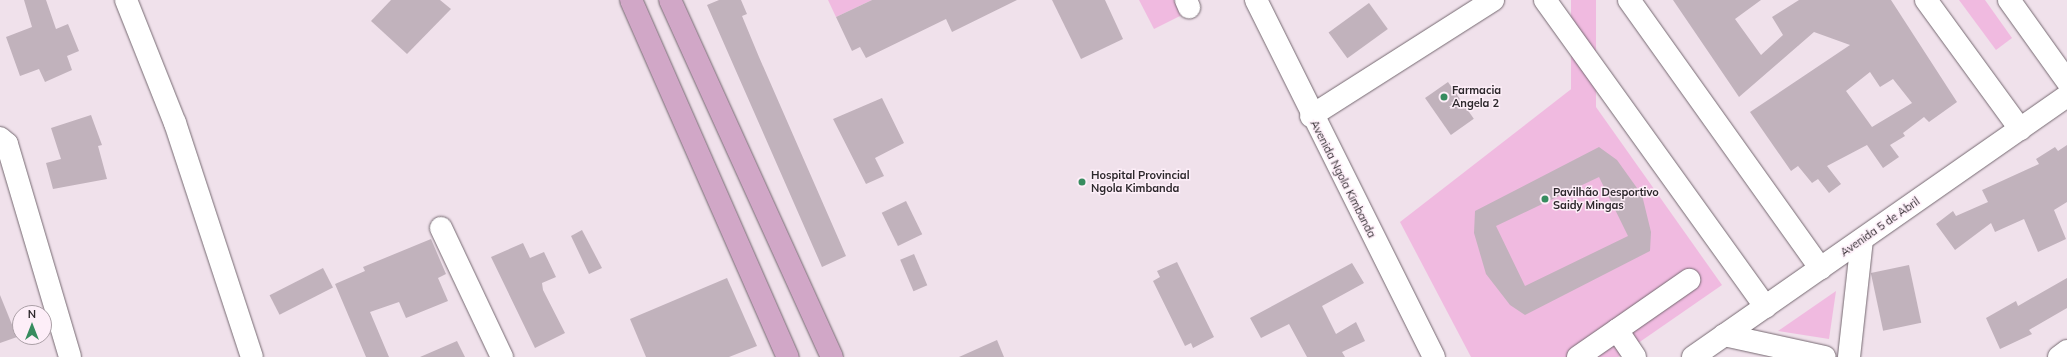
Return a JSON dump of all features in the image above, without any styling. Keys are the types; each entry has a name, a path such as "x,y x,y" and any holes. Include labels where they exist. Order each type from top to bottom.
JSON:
{"main road":[{"path":"631,0 788,357"},
{"path":"670,0 832,357"}],"street":[{"path":"126,0 174,123 252,357"},
{"name":"Avenida Ngola Kimbanda","path":"1256,0 1312,116 1434,357"},
{"path":"1312,116 1493,0"},
{"path":"1545,0 1766,307"},
{"path":"1629,0 1821,269"},
{"path":"1926,0 2020,129"},
{"path":"2009,0 2067,81"},
{"name":"Avenida 5 de Abril","path":"1693,357 2067,96"},
{"path":"0,138 7,144 70,357"},
{"path":"441,228 502,357"},
{"path":"1849,357 1862,240"},
{"path":"1578,357 1689,280"},
{"path":"1617,330 1636,357"},
{"path":"1724,335 1825,357"},
{"path":"2059,357 2067,352"}],"shaded area":[{"path":"828,0 872,0 836,17"},
{"path":"1139,0 1174,0 1182,15 1154,29"},
{"path":"1571,0 1596,0 1596,293 1571,293"},
{"path":"1959,0 1985,0 2012,38 1996,50"},
{"name":"Pavilhão Desportivo Saidy Mingas","path":"1579,83 1722,285 1618,357 1471,357 1400,222"},
{"path":"1836,291 1829,339 1778,331"}],"building":[{"path":"24,0 46,0 56,29 68,24 79,51 67,56 72,70 45,82 39,69 20,76 6,37 32,27"},
{"path":"391,0 440,0 451,9 407,54 371,21"},
{"path":"719,0 741,0 747,14 742,16 846,256 822,267 707,5"},
{"path":"872,0 1017,0 952,32 946,19 866,58 860,47 852,51 836,17"},
{"path":"1052,0 1105,0 1123,39 1081,59"},
{"path":"1673,0 1761,0 1735,19 1761,55 1783,35 1772,17 1799,0 1891,0 1957,102 1929,122 1924,117 1903,133 1905,136 1890,145 1899,157 1883,168 1867,145 1827,166 1841,184 1829,193 1818,179 1812,183 1798,166 1791,171 1750,112 1850,45 1814,32 1739,97","holes":["1870,72 1880,87 1893,79 1912,103 1872,127 1846,91"]},
{"path":"1369,3 1388,29 1347,58 1329,32"},
{"path":"1448,82 1474,119 1451,135 1425,98"},
{"path":"882,98 904,143 875,158 884,176 866,184 833,119"},
{"path":"91,115 102,145 98,146 107,179 53,189 46,163 61,159 51,128"},
{"path":"2067,145 2067,202 2054,210 2066,239 2038,252 2024,219 1995,232 1991,223 1955,250 1936,224 1953,211 1956,216 1988,202 1982,190 2039,164 2036,159 2055,147 2058,151"},
{"path":"1599,147 1617,160 1642,195 1651,232 1650,251 1525,315 1510,305 1486,274 1474,233 1475,211","holes":["1599,177 1628,236 1525,286 1496,226"]},
{"path":"906,201 922,234 898,246 882,213"},
{"path":"582,230 602,268 589,274 571,236"},
{"path":"431,239 446,274 438,278 448,301 406,318 399,302 370,312 389,357 366,357 335,284 365,271 363,267"},
{"path":"523,243 530,258 544,252 556,277 542,283 543,290 565,333 535,348 491,257"},
{"path":"914,254 927,285 913,291 900,260"},
{"path":"1177,262 1214,337 1193,348 1191,343 1185,346 1153,281 1160,277 1157,271"},
{"path":"1352,263 1364,283 1322,306 1336,334 1356,322 1365,341 1342,352 1345,357 1307,357 1289,324 1261,338 1250,318"},
{"path":"1909,265 1921,323 1883,331 1871,273"},
{"path":"323,268 333,288 280,315 270,295"},
{"path":"727,278 757,346 729,357 646,357 630,319"},
{"path":"2067,278 2067,308 2029,330 2032,334 2000,349 1986,318 2016,301 2018,306"},
{"path":"0,295 12,325 12,339 0,343"},
{"path":"997,340 1004,357 959,357"},
{"path":"457,341 465,357 420,357"}],"place":[{"name":"Farmacia Angela 2","path":"1444,97"},
{"name":"Hospital Provincial Ngola Kimbanda","path":"1082,182"},
{"name":"Pavilhão Desportivo Saidy Mingas","path":"1545,199"}]}
